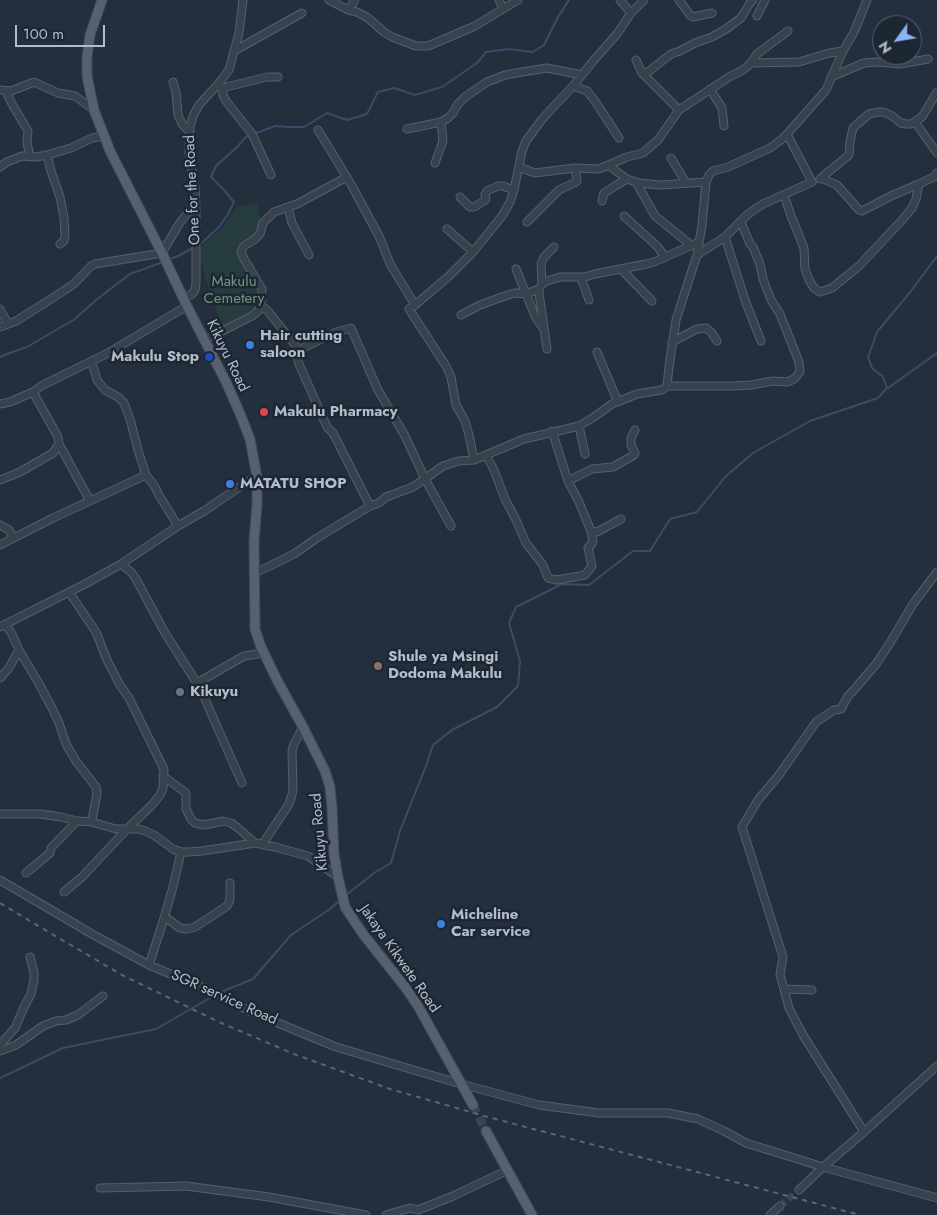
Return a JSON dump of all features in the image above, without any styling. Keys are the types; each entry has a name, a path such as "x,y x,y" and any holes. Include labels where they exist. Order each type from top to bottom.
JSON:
{"main road":[{"name":"Kikuyu Road","path":"102,0 90,35 87,57 87,76 94,110 103,136 205,340 241,416 250,440 257,477 254,541 255,629 261,647 277,680 325,771 330,787 334,854 345,907"},
{"name":"Jakaya Kikwete Road","path":"345,907 418,1006 473,1105"},
{"path":"486,1131 532,1215"}],"street":[{"name":"One for the Road","path":"185,302 195,290 196,202 189,153 189,131 199,105 220,86 228,70 239,33 243,0"},
{"path":"329,0 368,18 392,37 416,46 428,46 475,26 518,0"},
{"path":"348,10 355,0"},
{"path":"499,0 503,9"},
{"path":"620,0 631,13"},
{"path":"474,460 465,421 456,405 451,377 409,308 448,277 473,252 502,216 514,190 526,140 618,34 631,13 644,0"},
{"path":"679,0 690,15 694,17 712,13"},
{"path":"644,74 671,54 726,29 741,18 753,0"},
{"path":"757,16 766,0"},
{"path":"667,386 676,320 697,255 706,182 709,175 713,171 728,167 770,148 782,140 826,90 867,0"},
{"path":"234,52 302,13"},
{"path":"519,167 535,173 575,168 598,169 627,157 643,153 658,140 679,110 743,70 757,54 788,31"},
{"path":"751,63 799,62 843,51"},
{"path":"831,77 864,63 900,64 928,59"},
{"path":"636,60 644,74 679,110"},
{"path":"407,129 440,122 448,118 464,97 487,82 505,75 547,68 582,76"},
{"path":"271,175 252,134 226,101 220,86 267,77 278,77"},
{"path":"3,90 12,91 34,82 58,93 75,96 94,110"},
{"path":"173,82 178,115 182,124 189,131"},
{"path":"573,86 587,91 619,138"},
{"path":"710,89 722,108 724,126"},
{"path":"3,90 28,131 27,143 30,156"},
{"path":"697,255 725,237 746,216 763,204 821,178 849,155 853,128 869,114 884,112 906,124 915,122 922,116 937,92"},
{"path":"435,163 443,141 440,122"},
{"path":"915,122 937,153"},
{"path":"318,130 347,177 380,238 390,264 415,305"},
{"path":"787,134 812,182"},
{"path":"0,167 22,156 47,155 72,148 92,138 103,136"},
{"path":"47,155 60,197 64,218 65,235 64,241 60,244"},
{"path":"671,158 686,184"},
{"path":"608,165 628,179 636,182 660,185 706,182"},
{"path":"527,222 559,190 577,181 575,168"},
{"path":"821,178 837,185 860,211 919,184 937,173"},
{"path":"205,340 252,316 261,306 263,299 262,289 241,251 242,248 260,234 263,222 274,212 312,196 347,177"},
{"path":"602,201 604,193 628,179"},
{"path":"636,182 655,216 691,245"},
{"path":"784,195 804,248 809,280 814,288 820,292 832,288 859,266 904,219 916,199 919,184"},
{"path":"460,197 470,206 474,207 486,199 485,194 490,189 503,186 514,190"},
{"path":"0,327 16,321 74,284 95,264 164,258 179,224 196,202"},
{"path":"288,207 292,223 309,255"},
{"path":"624,216 657,246 665,257"},
{"path":"254,573 294,554 370,506 413,487 444,466 459,461 474,460 524,439 579,426 608,407 637,394 662,390 667,386 734,386 787,382 794,379 800,372 799,362 780,314 771,300 760,264 741,222"},
{"path":"447,229 473,252"},
{"path":"725,237 746,303 761,341"},
{"path":"461,315 480,305 515,293 526,294 541,286 547,280 560,277 581,278 646,264 699,242"},
{"path":"547,349 539,294 541,264 544,257 554,247"},
{"path":"516,269 535,316 544,330"},
{"path":"621,269 652,301"},
{"path":"581,278 589,300"},
{"path":"0,404 10,402 33,392 40,386 108,353 185,302"},
{"path":"261,306 267,310 300,351"},
{"path":"0,309 8,324"},
{"path":"370,506 333,433 327,427 296,357 305,347 336,332 351,328 378,390 405,436 425,479 451,526"},
{"path":"672,342 697,329 706,328 717,341"},
{"path":"597,352 618,402"},
{"path":"91,362 97,380 105,390 118,397 124,403 146,475 178,526"},
{"path":"33,392 90,501"},
{"path":"579,426 585,454"},
{"path":"568,481 592,469 613,468 634,455 631,438 635,430"},
{"path":"486,455 526,543 543,565 548,578 557,580 585,575 592,566 588,548 593,542 591,531 568,481 552,432"},
{"path":"0,480 20,472 53,453 59,444"},
{"path":"0,545 146,475"},
{"path":"93,822 96,787 76,761 66,744 51,706 14,642 12,634 2,626 121,564 257,477"},
{"path":"591,531 597,532 621,519"},
{"path":"0,525 10,530 14,538"},
{"path":"121,564 136,579 165,633 197,683 242,783"},
{"path":"864,1132 803,1035 789,1008 780,975 783,956 742,827 758,800 779,775 816,722 834,710 841,709 848,696 876,664 913,604 937,572"},
{"path":"64,892 82,877 152,805 163,788 164,770 129,698 107,660 96,632 69,592"},
{"path":"0,678 9,668 19,650"},
{"path":"197,683 244,656 264,653"},
{"path":"259,844 291,798 293,791 292,751 303,727"},
{"path":"163,776 186,793 186,809 195,823 205,825 223,821 231,823 259,844"},
{"path":"0,814 41,814 93,822 116,829 139,829 181,852 259,844 291,850 308,856 338,877"},
{"path":"26,873 50,853 51,848 77,821"},
{"path":"149,965 165,917 181,852"},
{"name":"SGR service Road","path":"0,880 149,965 218,994 249,1011 336,1046 461,1084 540,1105 599,1113 668,1113 698,1119 746,1143 823,1167 937,1198"},
{"path":"165,917 180,928 196,927 227,906 230,900 230,882"},
{"path":"0,1045 15,1028 31,994 34,975 30,957"},
{"path":"784,989 812,990"},
{"path":"0,1051 16,1045 43,1026 78,1015 103,996"},
{"path":"800,1190 823,1167 937,1066"},
{"path":"386,1215 410,1208 418,1210 508,1170"},
{"path":"100,1188 186,1186 269,1197 366,1215"},
{"path":"770,1215 780,1206"},
{"path":"410,1208 414,1215"}],"green space":[{"name":"Makulu Cemetery","path":"257,202 261,223 251,238 239,245 236,250 254,279 259,294 255,310 238,321 223,327 207,283 198,249 223,227 236,207"}],"waterway":[{"path":"254,134 275,126 304,127 327,113 347,120 367,114 378,92 394,88 415,95 442,87 477,63 486,52 509,49 533,52 544,45 569,0"},
{"path":"199,244 219,227 234,202 211,177 216,166 249,135"},
{"path":"167,260 195,247"},
{"path":"345,896 374,873 391,863 400,831 433,745 452,730 497,707 518,686 520,661 509,623 516,607 562,584 589,585 633,551 650,551 670,519 697,512 725,477 753,453 810,421 878,398 887,388 883,377 872,368 868,357 877,332 937,256"},
{"path":"0,357 27,347 75,319 130,274 163,262"},
{"path":"888,388 937,353"},
{"path":"221,992 253,979 291,935 330,909 340,900"},
{"path":"0,1078 63,1048 156,1029 215,995"}],"tunnel":[{"path":"473,1105 486,1131"},
{"path":"780,1206 799,1190"}],"railway":[{"path":"0,903 122,975 219,1022 294,1054 390,1089 488,1117 860,1215"}],"place":[{"name":"Hair cutting saloon","path":"250,345"},
{"name":"Makulu Stop","path":"209,357"},
{"name":"Makulu Pharmacy","path":"264,412"},
{"name":"MATATU SHOP","path":"230,484"},
{"name":"Shule ya Msingi Dodoma Makulu","path":"378,666"},
{"name":"Kikuyu","path":"180,692"},
{"name":"Micheline Car service","path":"441,924"}]}
